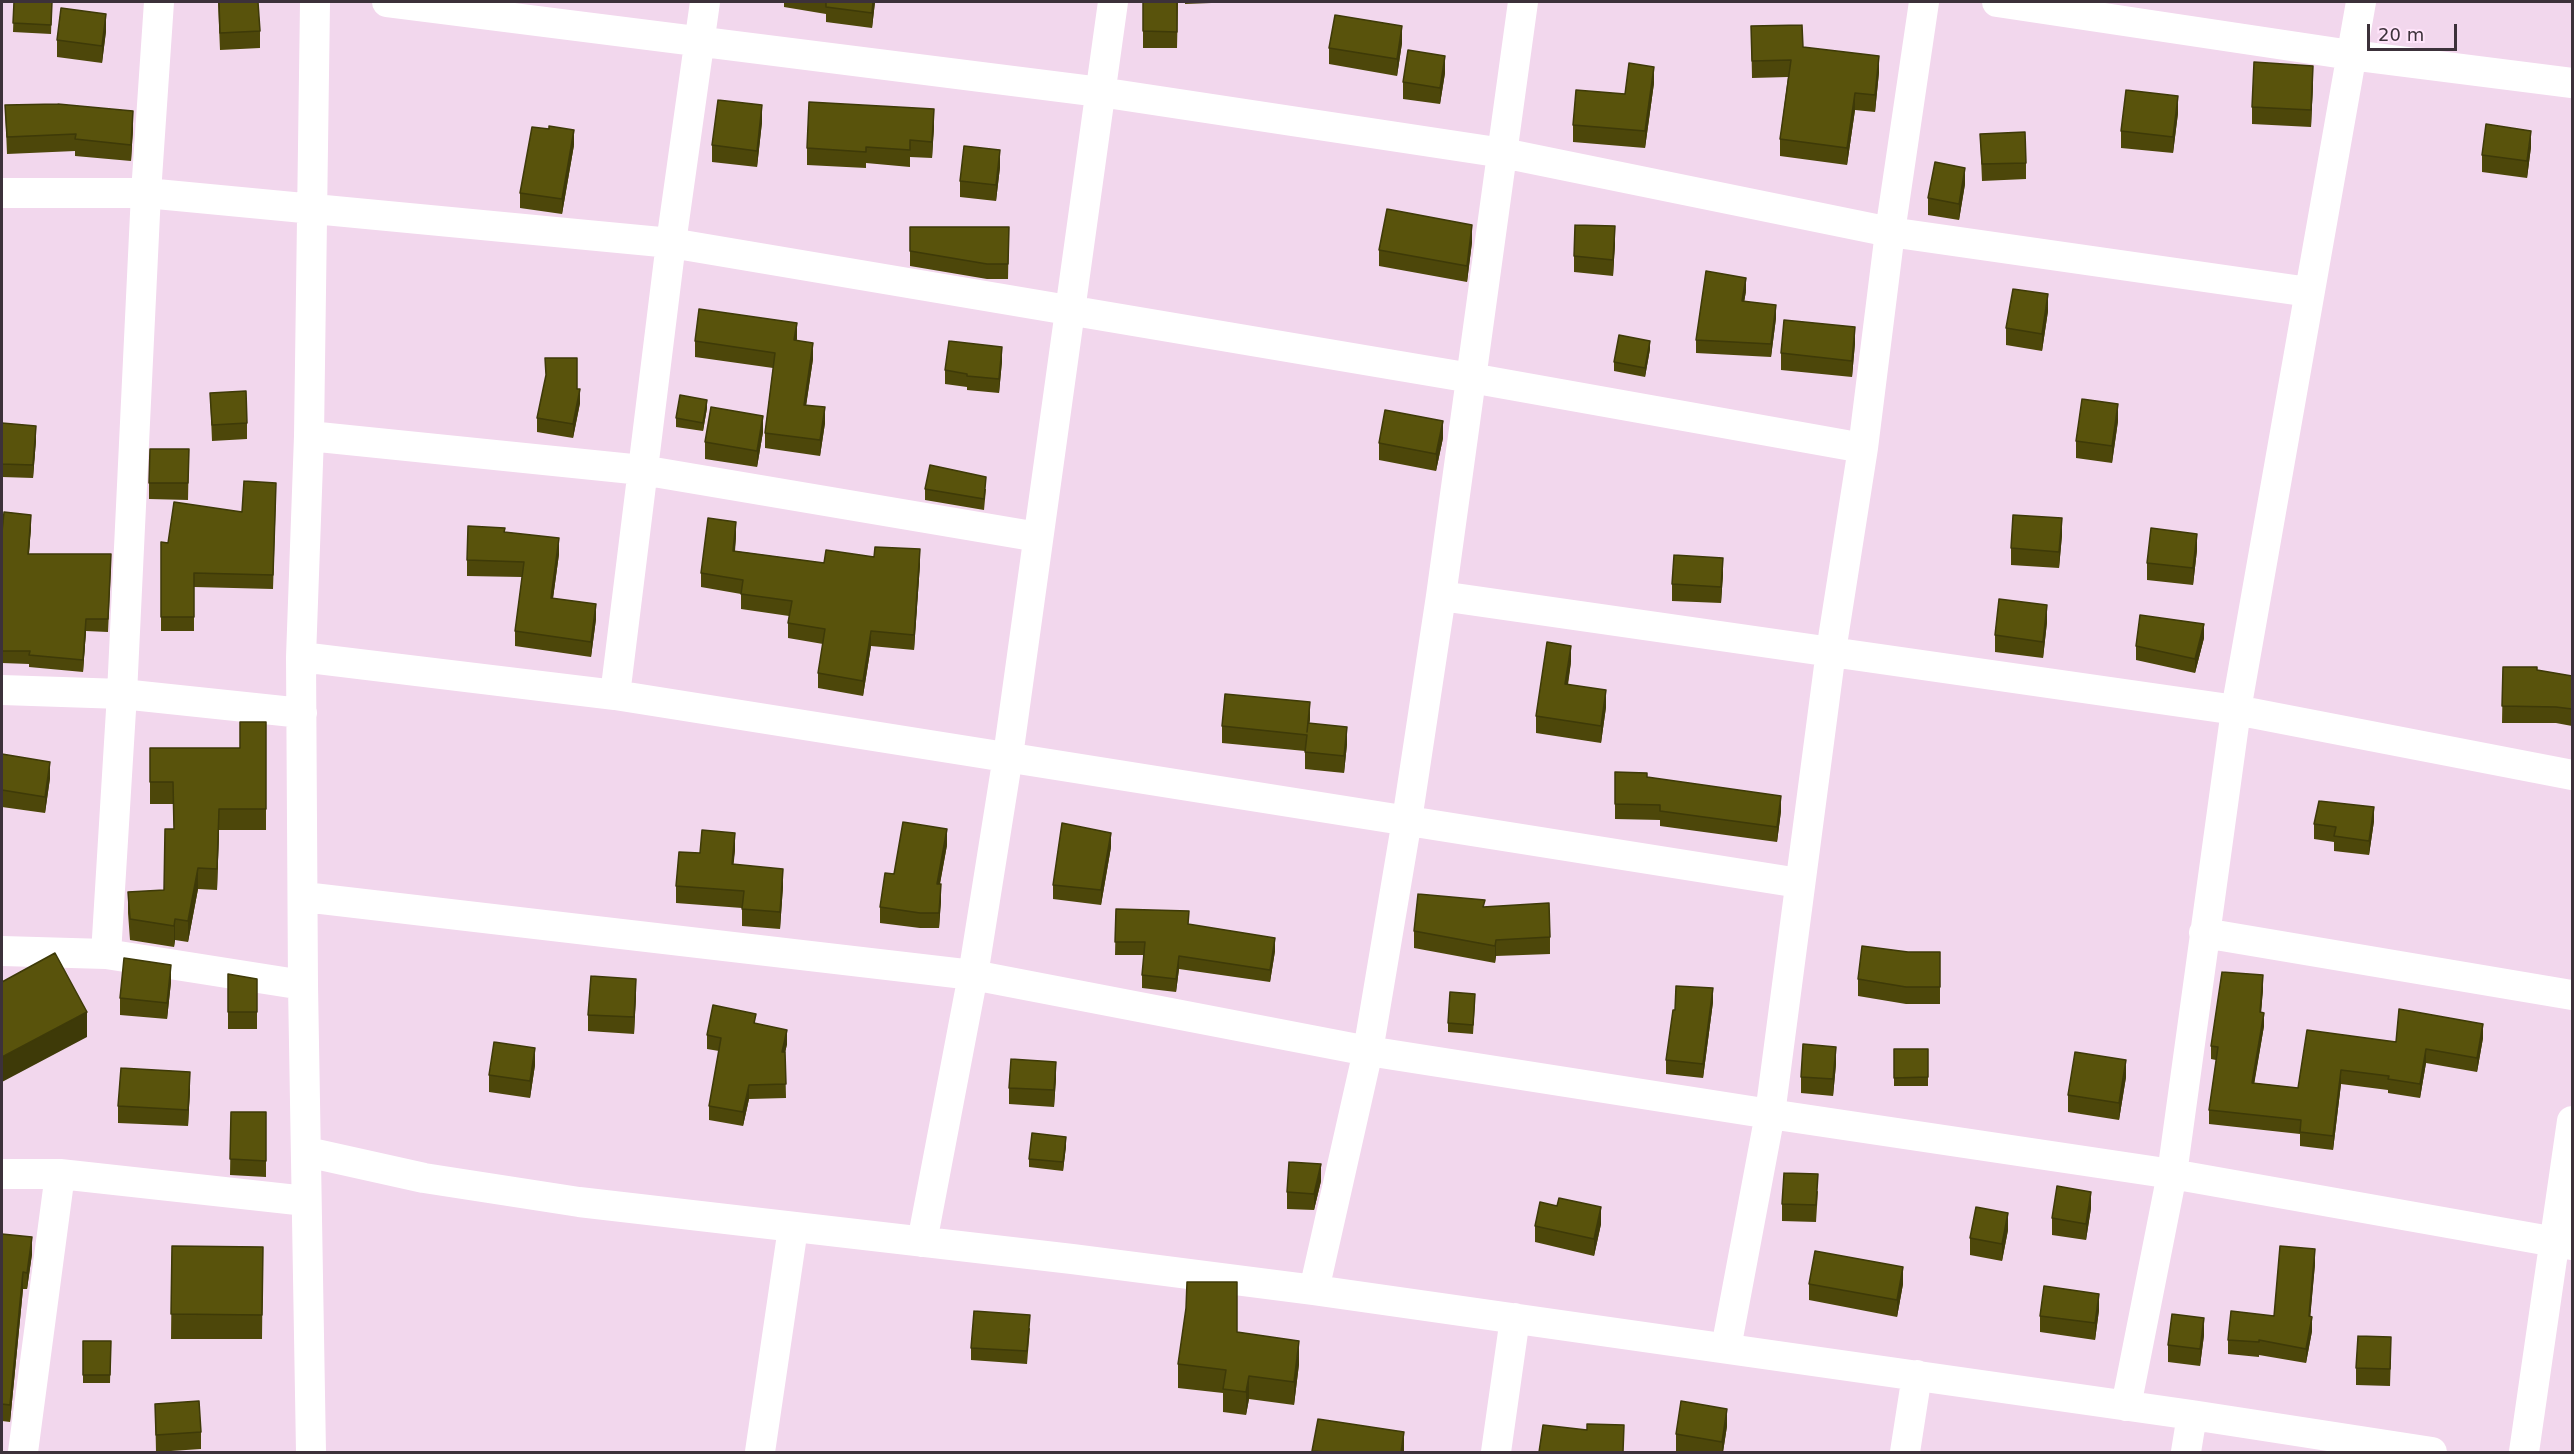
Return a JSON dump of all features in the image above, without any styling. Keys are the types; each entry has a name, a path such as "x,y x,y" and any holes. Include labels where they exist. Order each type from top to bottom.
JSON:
{"street":[{"path":"106,954 122,694 146,193 159,2"},
{"path":"311,1452 306,1201 308,1152 303,985 302,657 309,436 315,2"},
{"path":"387,2 1100,92 1503,153 1890,232 2309,292"},
{"path":"615,695 671,243 705,2"},
{"path":"922,1242 974,975 1008,756 1113,2"},
{"path":"1314,1290 1368,1051 1407,820 1441,596 1523,2"},
{"path":"1726,1348 1770,1114 1831,651 1863,448 1890,232 1924,2"},
{"path":"1997,2 2351,55 2572,83"},
{"path":"2126,1406 2172,1174 2236,710 2361,2"},
{"path":"2,193 146,193 671,243 1471,378 1863,448"},
{"path":"309,436 642,470 1038,537"},
{"path":"1441,596 2236,710 2572,775"},
{"path":"302,657 615,695 1799,883"},
{"path":"2,690 122,694 302,713"},
{"path":"304,897 974,975 1368,1051 2172,1174 2563,1244"},
{"path":"2204,933 2572,995"},
{"path":"2,951 106,954 303,985"},
{"path":"2524,1452 2563,1244 2572,1121"},
{"path":"308,1152 435,1180 579,1202 1314,1290 2193,1415 2416,1451"},
{"path":"2,1174 60,1174 306,1201"},
{"path":"23,1452 60,1174"},
{"path":"760,1452 793,1228"},
{"path":"1496,1452 1515,1318"},
{"path":"1905,1452 1917,1375"},
{"path":"2187,1452 2193,1415"}],"building":[{"path":"14,2 52,2 51,25 13,23"},
{"path":"219,2 258,2 260,31 220,33"},
{"path":"826,2 873,2 872,13 826,7"},
{"path":"1143,2 1177,2 1177,32 1143,31"},
{"path":"61,8 106,14 102,46 57,40"},
{"path":"1335,15 1402,26 1397,59 1329,48"},
{"path":"1802,25 1803,47 1879,56 1875,95 1855,93 1847,148 1780,139 1791,60 1752,61 1751,26"},
{"path":"1408,50 1445,56 1440,88 1403,82"},
{"path":"2254,62 2313,66 2311,110 2252,107"},
{"path":"1629,63 1654,67 1645,131 1573,125 1576,90 1625,94"},
{"path":"2126,90 2178,96 2173,137 2121,131"},
{"path":"718,100 762,105 757,151 712,145"},
{"path":"809,102 934,109 932,142 910,140 910,150 866,147 866,152 807,148"},
{"path":"58,104 133,111 131,145 75,139 76,134 7,137 5,105"},
{"path":"2486,124 2531,131 2527,161 2482,155"},
{"path":"549,126 574,130 562,199 520,193 532,127 549,129"},
{"path":"2025,132 2026,163 1982,164 1980,134"},
{"path":"964,146 1000,150 996,185 960,181"},
{"path":"1935,162 1965,168 1959,204 1928,198"},
{"path":"1387,209 1472,225 1467,266 1379,250"},
{"path":"1575,225 1615,226 1613,260 1574,256"},
{"path":"910,227 1009,227 1008,264 987,264 910,251"},
{"path":"1706,271 1746,278 1742,301 1776,305 1771,344 1696,340"},
{"path":"2013,289 2048,294 2042,334 2006,328"},
{"path":"699,309 797,323 794,340 813,343 804,405 825,407 820,440 765,433 775,353 695,341"},
{"path":"1784,320 1855,327 1852,361 1781,353"},
{"path":"1619,335 1650,341 1645,368 1614,362"},
{"path":"949,341 1002,347 999,379 967,376 967,374 945,370"},
{"path":"545,358 577,358 577,389 580,389 573,424 537,418 546,375"},
{"path":"246,391 247,423 212,425 210,393"},
{"path":"680,395 707,400 703,423 676,418"},
{"path":"2082,399 2118,404 2112,446 2076,441"},
{"path":"711,407 763,416 757,451 705,442"},
{"path":"1385,410 1443,421 1436,454 1379,443"},
{"path":"2,423 36,426 33,465 2,464"},
{"path":"150,449 189,449 188,483 149,483"},
{"path":"930,465 986,477 984,499 925,489"},
{"path":"244,481 276,483 273,575 194,573 194,617 161,617 161,542 168,543 174,502 242,512"},
{"path":"4,512 31,515 28,554 111,554 108,619 86,619 83,660 29,655 30,651 2,651"},
{"path":"2013,515 2062,518 2059,552 2011,548"},
{"path":"708,518 736,522 733,551 824,563 826,550 874,557 875,547 920,549 914,635 871,631 863,681 818,673 825,629 788,623 792,601 741,594 743,580 701,573"},
{"path":"468,526 505,528 504,532 559,538 551,598 596,604 591,642 515,631 524,562 467,560"},
{"path":"2151,528 2197,534 2193,568 2147,563"},
{"path":"1674,555 1723,558 1721,587 1672,584"},
{"path":"1999,599 2047,605 2043,642 1995,635"},
{"path":"2140,615 2204,624 2195,659 2136,646"},
{"path":"1547,642 1571,646 1565,684 1606,690 1601,726 1536,716"},
{"path":"2503,667 2537,667 2537,670 2572,676 2572,709 2502,706"},
{"path":"1225,694 1310,702 1307,732 1308,723 1347,727 1344,756 1305,752 1307,735 1222,726"},
{"path":"240,722 266,722 266,809 219,809 217,869 198,868 188,921 175,919 174,926 130,919 128,892 164,890 165,829 174,829 173,782 150,782 150,748 240,748"},
{"path":"2,754 50,762 45,797 2,790"},
{"path":"1615,772 1647,773 1647,777 1781,796 1777,827 1660,811 1660,805 1615,804"},
{"path":"2319,801 2374,807 2369,841 2334,836 2336,827 2314,824"},
{"path":"903,822 947,829 937,884 941,884 939,913 920,913 880,907 885,873 894,874"},
{"path":"1062,823 1111,833 1101,890 1053,885"},
{"path":"702,830 735,833 732,864 783,869 780,912 742,909 744,891 676,886 679,852 700,853"},
{"path":"1418,894 1485,900 1483,907 1549,903 1550,937 1496,940 1495,946 1414,931"},
{"path":"1116,909 1189,911 1188,924 1275,938 1270,970 1179,956 1176,979 1142,975 1145,942 1115,942"},
{"path":"1862,946 1908,952 1940,952 1940,987 1906,987 1858,979"},
{"path":"55,953 87,1012 2,1057 2,982"},
{"path":"124,958 171,965 167,1003 120,998"},
{"path":"2222,972 2263,975 2260,1012 2264,1013 2252,1083 2298,1088 2307,1030 2396,1042 2399,1009 2483,1024 2477,1058 2426,1049 2420,1084 2388,1079 2389,1076 2341,1070 2333,1136 2300,1132 2301,1120 2209,1110 2218,1047 2211,1046"},
{"path":"228,974 257,979 257,1012 228,1012"},
{"path":"591,976 636,979 634,1017 588,1015"},
{"path":"1676,986 1713,988 1703,1064 1666,1060 1673,1010 1675,1010"},
{"path":"1450,992 1475,994 1473,1025 1448,1023"},
{"path":"713,1005 756,1014 754,1023 787,1030 782,1052 785,1052 786,1084 749,1085 743,1112 709,1106 721,1038 707,1035"},
{"path":"494,1042 535,1048 530,1081 489,1075"},
{"path":"1803,1044 1836,1047 1833,1079 1801,1077"},
{"path":"1894,1049 1928,1049 1928,1077 1894,1078"},
{"path":"2075,1052 2126,1060 2119,1103 2068,1095"},
{"path":"1011,1059 1056,1062 1054,1090 1009,1088"},
{"path":"121,1068 190,1072 188,1110 118,1106"},
{"path":"231,1112 266,1112 266,1161 230,1159"},
{"path":"1032,1133 1066,1137 1063,1162 1029,1159"},
{"path":"1289,1162 1321,1164 1314,1194 1287,1192"},
{"path":"1784,1173 1818,1174 1816,1205 1782,1204"},
{"path":"2057,1186 2091,1192 2086,1224 2052,1218"},
{"path":"1559,1198 1601,1207 1594,1239 1535,1226 1540,1202 1557,1206"},
{"path":"1976,1207 2008,1213 2002,1244 1970,1238"},
{"path":"2,1234 32,1237 27,1273 23,1272 10,1405 2,1404"},
{"path":"172,1246 263,1247 262,1315 171,1314"},
{"path":"2280,1246 2315,1249 2309,1316 2312,1317 2306,1349 2259,1340 2259,1342 2228,1340 2231,1311 2274,1316"},
{"path":"1815,1251 1903,1267 1897,1300 1809,1284"},
{"path":"1187,1282 1237,1282 1237,1332 1299,1341 1294,1382 1249,1376 1246,1392 1223,1389 1226,1370 1178,1364 1186,1308"},
{"path":"2044,1286 2099,1294 2095,1323 2040,1316"},
{"path":"974,1311 1030,1315 1027,1351 971,1348"},
{"path":"2172,1314 2204,1318 2200,1349 2168,1345"},
{"path":"2358,1336 2391,1337 2390,1369 2356,1368"},
{"path":"83,1341 111,1341 110,1375 83,1375"},
{"path":"199,1401 201,1432 156,1435 155,1404"},
{"path":"1681,1401 1727,1409 1722,1442 1676,1434"},
{"path":"1318,1419 1404,1432 1401,1452 1312,1451"},
{"path":"1587,1424 1624,1425 1623,1452 1539,1452 1543,1425 1587,1430"}]}
